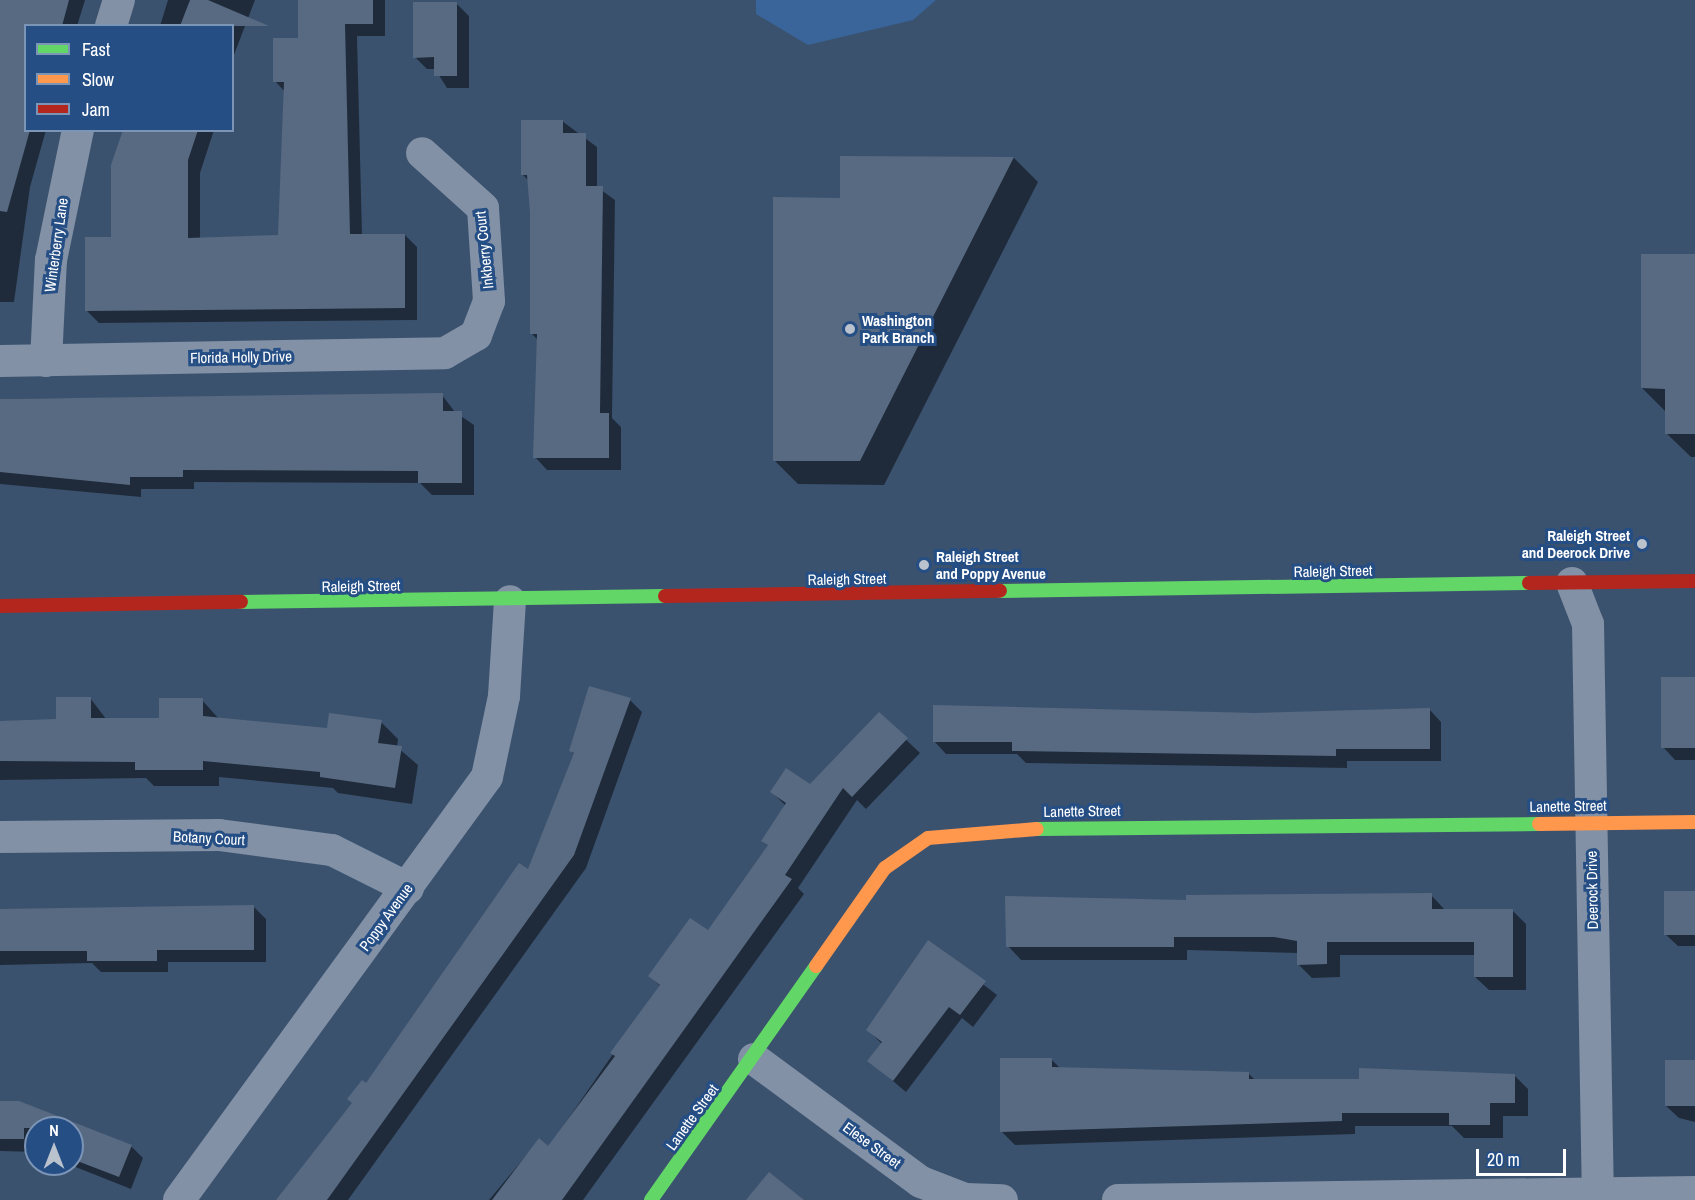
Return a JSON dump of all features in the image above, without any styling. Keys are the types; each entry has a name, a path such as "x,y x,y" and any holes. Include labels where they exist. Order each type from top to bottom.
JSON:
{"street":[{"path":"112,24 119,0"},
{"name":"Winterberry Lane","path":"46,361 51,260 78,132"},
{"name":"Inkberry Court","path":"422,153 483,208 489,301 476,335"},
{"name":"Florida Holly Drive","path":"0,361 446,353 476,335"},
{"name":"Raleigh Street","path":"0,606 510,601 1695,581"},
{"name":"Deerock Drive","path":"1572,583 1588,624 1598,1197"},
{"name":"Poppy Avenue","path":"179,1200 487,777 504,696 510,601"},
{"name":"Lanette Street","path":"651,1200 754,1059 885,868 928,838 994,829 1695,822"},
{"name":"Botany Court","path":"0,837 219,835 332,850 408,888"},
{"name":"Elese Street","path":"754,1059 921,1182 965,1198 1002,1200"},
{"path":"1118,1200 1598,1197 1695,1192"}],"shaded area":[{"path":"756,0 936,0 913,20 808,45 756,14"}],"building":[{"path":"0,0 69,0 63,24 24,24 24,132 29,132 7,212 0,211"},
{"path":"190,0 208,0 269,26 234,26 234,24 181,24"},
{"path":"298,0 373,0 373,24 345,24 350,234 405,234 405,308 85,311 85,237 111,237 111,165 122,132 197,132 188,160 188,238 278,235 284,82 273,82 273,38 298,38"},
{"path":"413,2 457,2 457,76 434,76 434,57 413,58"},
{"path":"521,120 563,120 563,133 586,133 586,186 603,186 600,413 609,413 609,458 533,458 537,334 530,334 530,212 527,175 521,175"},
{"name":"Washington Park Branch","path":"840,156 1014,157 860,461 773,461 773,197 840,198"},
{"path":"1641,254 1695,254 1695,434 1665,434 1665,389 1641,388"},
{"path":"443,393 443,411 462,411 462,483 418,483 418,471 183,470 183,477 130,477 130,485 0,472 0,399"},
{"path":"1661,677 1695,677 1695,748 1661,748"},
{"path":"589,686 631,698 574,855 327,1200 276,1200 352,1103 347,1099 362,1080 366,1083 519,863 528,869 574,753 569,751"},
{"path":"56,697 91,697 91,718 159,718 159,698 203,698 203,716 327,728 329,713 382,720 378,743 402,746 395,788 320,777 320,772 203,761 203,770 135,770 135,762 0,761 0,721 56,719"},
{"path":"933,705 1255,713 1430,708 1430,749 1336,749 1336,756 1012,751 1012,742 933,742"},
{"path":"879,712 908,738 852,797 843,788 785,875 792,879 562,1200 492,1200 539,1138 548,1146 615,1056 610,1053 660,985 648,976 690,918 708,930 768,845 761,841 786,803 770,792 786,768 810,784"},
{"path":"1664,891 1695,891 1695,935 1664,935"},
{"path":"1432,893 1432,909 1513,909 1513,977 1474,977 1474,942 1327,942 1327,964 1297,965 1297,941 1274,937 1174,937 1174,947 1006,947 1005,896 1186,900 1186,895"},
{"path":"254,905 254,950 157,950 157,961 87,961 87,951 0,951 0,909"},
{"path":"928,940 986,981 960,1015 949,1007 893,1081 867,1061 882,1042 866,1030"},
{"path":"1000,1058 1052,1058 1052,1067 1249,1072 1249,1079 1359,1079 1359,1068 1515,1074 1515,1103 1490,1103 1490,1125 1449,1125 1449,1113 1342,1113 1342,1121 1000,1132"},
{"path":"1665,1060 1695,1060 1695,1106 1665,1106"},
{"path":"0,1101 19,1101 58,1116 24,1116 24,1139 0,1139"},
{"path":"84,1126 132,1145 119,1177 84,1164"},
{"path":"769,1172 804,1200 746,1200"}],"traffic: fast":[{"path":"1000,591 1529,583"},
{"path":"241,602 665,596"},
{"path":"1037,829 1539,824"},
{"path":"651,1200 816,966"}],"traffic: slow":[{"path":"1539,824 1695,822"},
{"path":"816,966 885,868 928,838 1037,829"}],"traffic: jam":[{"path":"1529,583 1695,581"},
{"path":"665,596 1000,591"},
{"path":"0,606 241,602"}],"place":[{"name":"Washington Park Branch","path":"850,329"},
{"name":"Raleigh Street and Deerock Drive","path":"1642,544"},
{"name":"Raleigh Street and Poppy Avenue","path":"924,565"}]}
